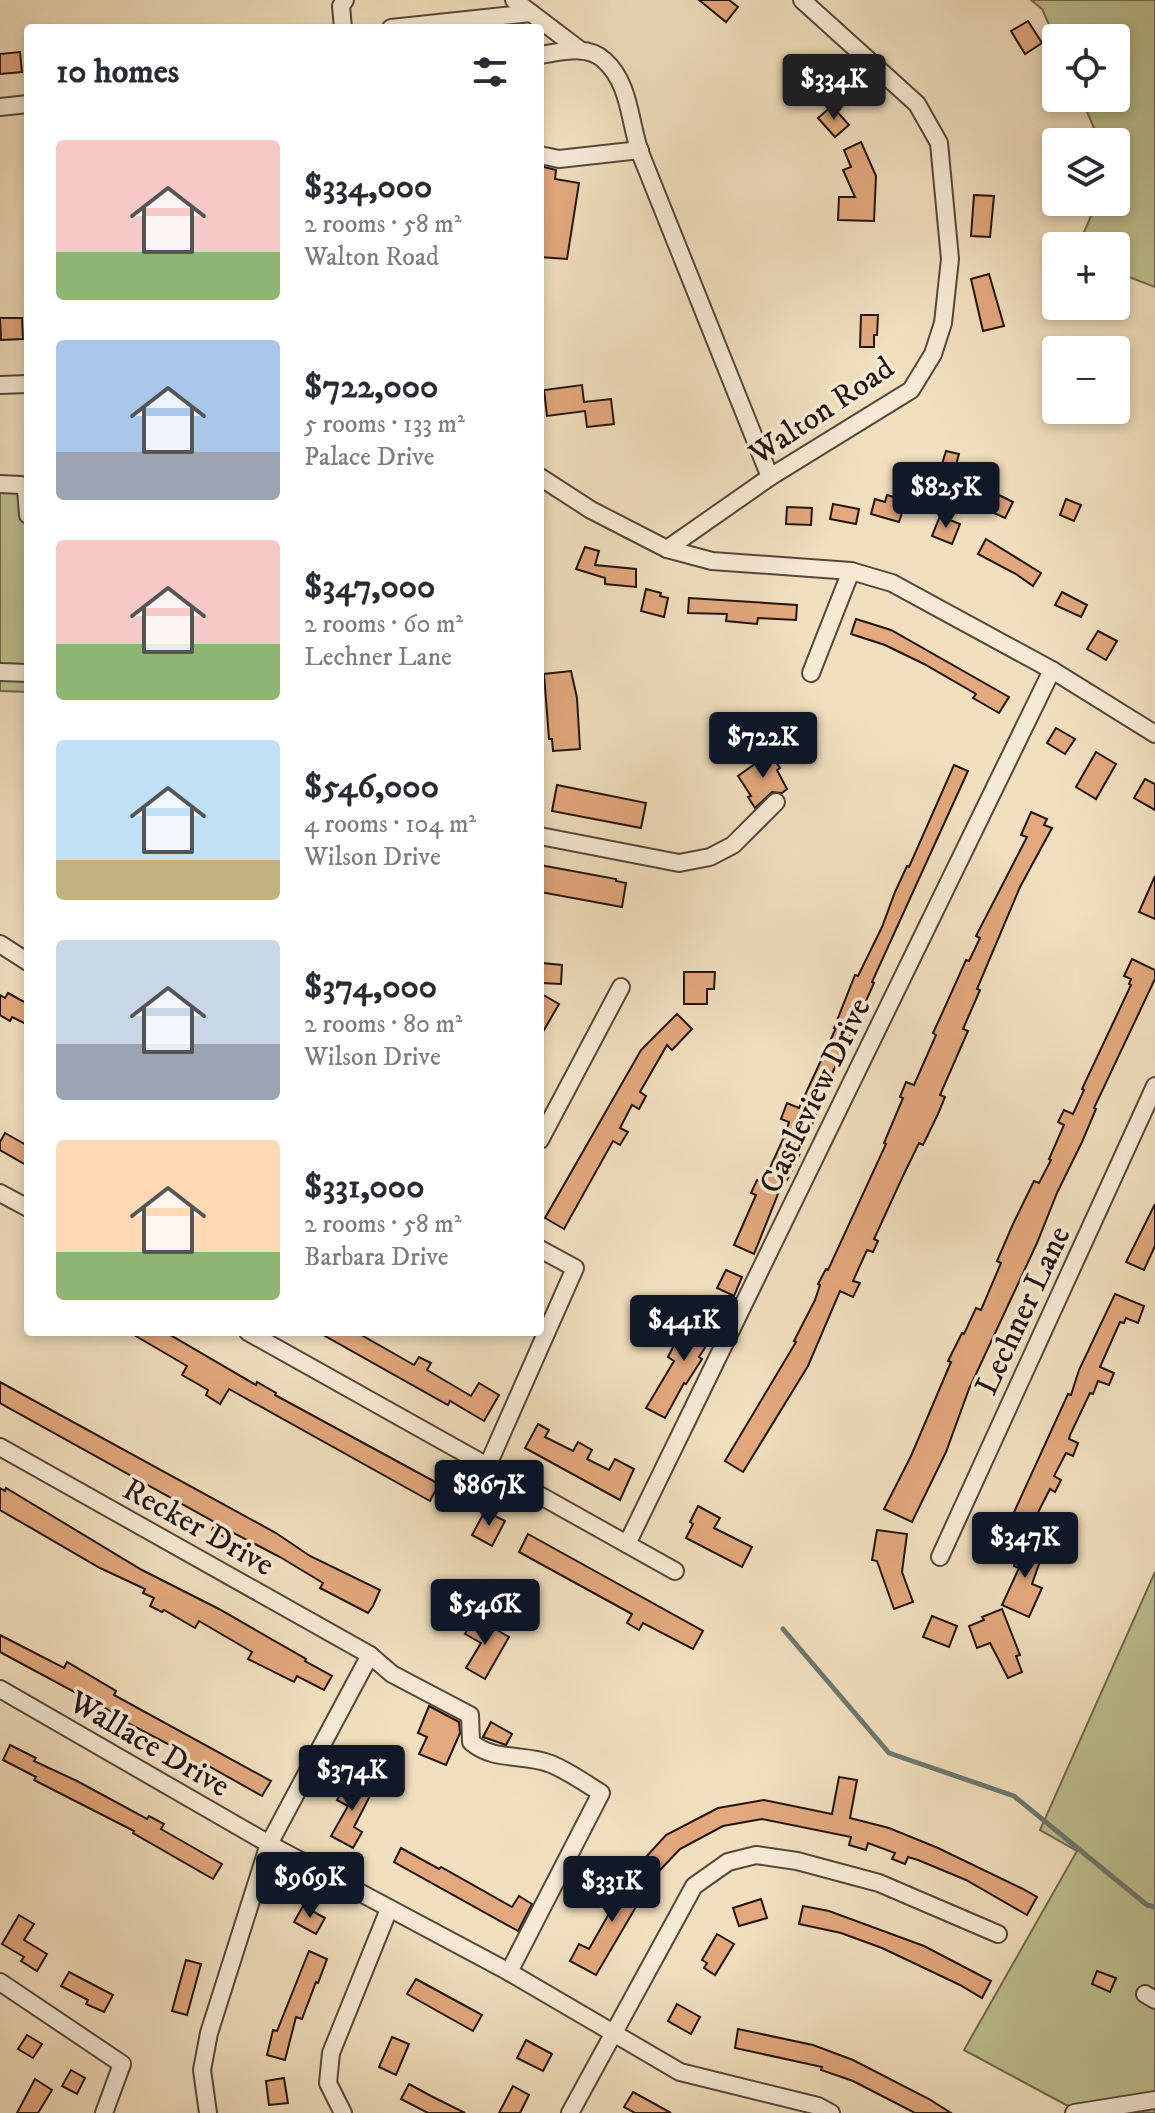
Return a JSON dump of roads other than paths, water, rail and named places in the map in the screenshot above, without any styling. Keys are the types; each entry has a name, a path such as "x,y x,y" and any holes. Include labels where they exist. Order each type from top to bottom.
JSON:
{"street":[{"path":"343,24 341,6 345,0"},
{"path":"514,0 580,50"},
{"name":"Walton Road","path":"667,549 770,477 911,390 933,354 943,323 950,259 939,143 917,104 802,0"},
{"path":"428,24 531,13"},
{"path":"544,54 580,50 596,53 614,72 631,114 640,150 770,477"},
{"path":"0,107 24,104"},
{"path":"544,156 559,159 640,150"},
{"path":"0,385 24,384"},
{"path":"544,480 591,510 667,549 712,561 851,571 892,583 1052,670 1155,734"},
{"path":"0,484 24,487"},
{"path":"811,673 851,571"},
{"name":"Castleview Drive","path":"627,1544 1052,670"},
{"path":"0,672 24,673"},
{"path":"544,837 679,863 710,857 733,845 776,802"},
{"path":"0,944 24,959"},
{"path":"544,1132 621,987"},
{"name":"Lechner Lane","path":"940,1557 1155,1086"},
{"path":"0,1193 24,1206"},
{"path":"487,1467 575,1268 544,1251"},
{"path":"255,1336 675,1571"},
{"name":"Recker Drive","path":"0,1447 370,1655 392,1674 470,1715 471,1742 480,1750 551,1764 601,1793 509,1972"},
{"path":"208,2113 202,2070 209,2033 269,1844 370,1655"},
{"name":"Wallace Drive","path":"0,1689 269,1844 509,1972 680,2072 818,2106 831,2113"},
{"path":"570,2113 694,1886 728,1862 756,1855 797,1861 879,1883 998,1934"},
{"path":"343,2113 328,2083 331,2053 389,1909"},
{"path":"0,1982 122,2064 104,2113"},
{"path":"1074,2113 1155,2100"}],"waterway":[{"path":"783,1629 889,1753 1014,1796 1147,1905 1155,1907"}]}
